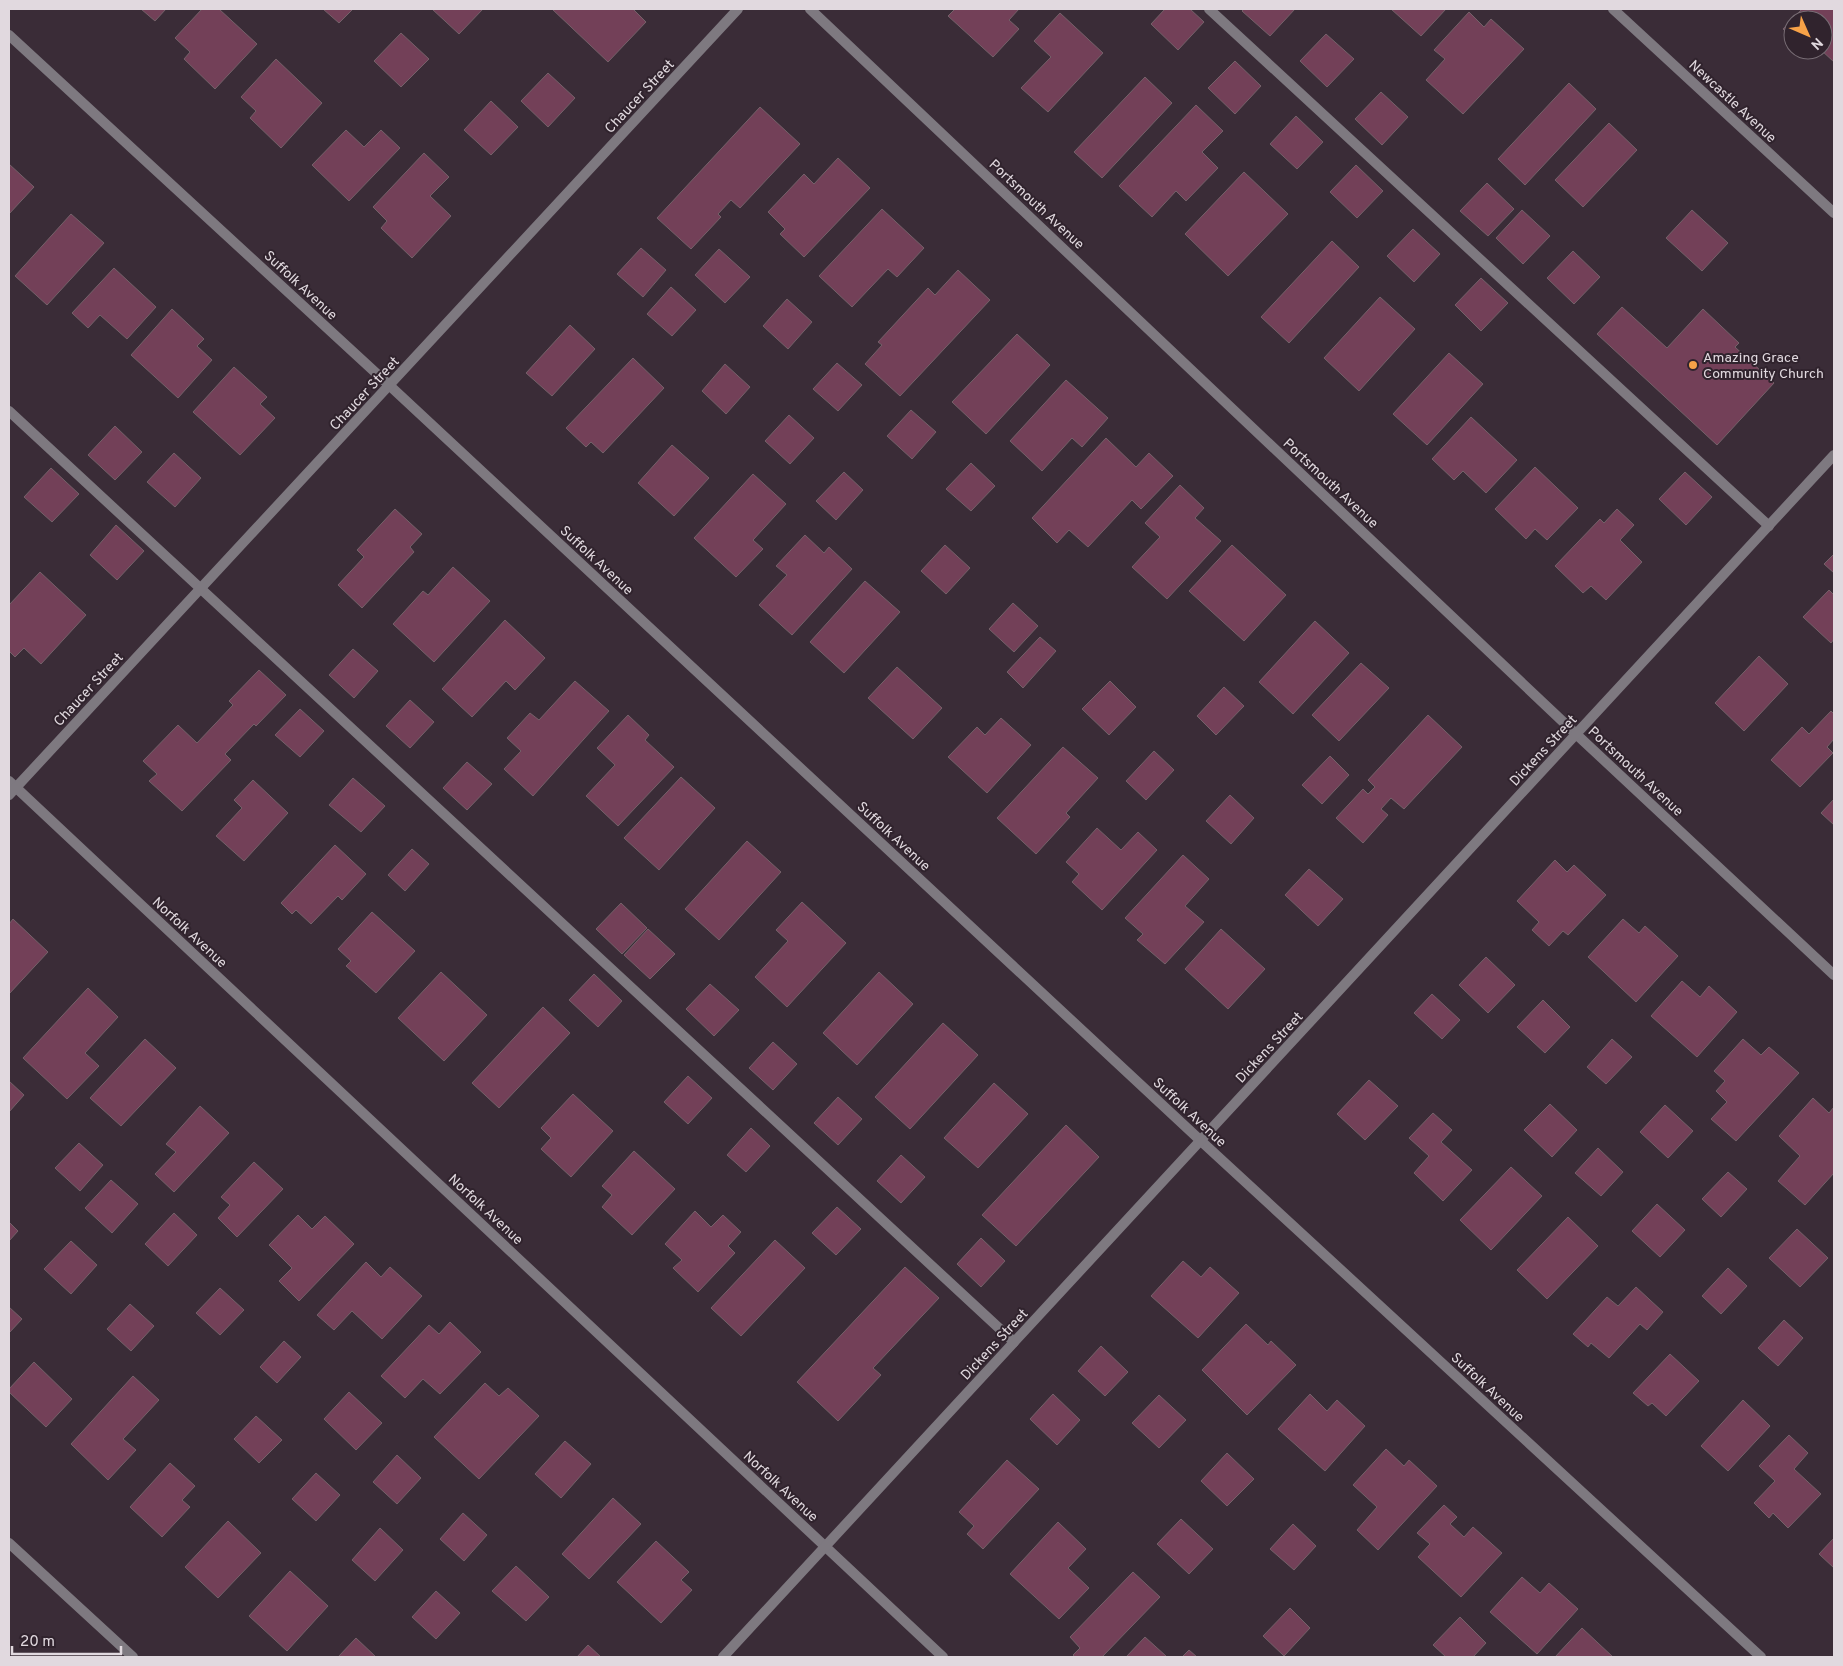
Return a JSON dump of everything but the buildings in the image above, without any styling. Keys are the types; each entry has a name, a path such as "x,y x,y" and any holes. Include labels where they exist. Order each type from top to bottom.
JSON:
{"street":[{"name":"Chaucer Street","path":"11,788 200,588 738,9"},
{"name":"Portsmouth Avenue","path":"810,9 1576,734 1834,975"},
{"path":"1209,9 1769,526"},
{"name":"Newcastle Avenue","path":"1613,9 1834,213"},
{"name":"Suffolk Avenue","path":"9,35 389,385 1200,1141 1761,1657"},
{"path":"9,411 1014,1342"},
{"name":"Dickens Street","path":"723,1657 1834,455"},
{"name":"Norfolk Avenue","path":"11,788 943,1657"},
{"path":"9,1543 133,1657"}],"place":[{"name":"Amazing Grace Community Church","path":"1693,365"}]}
